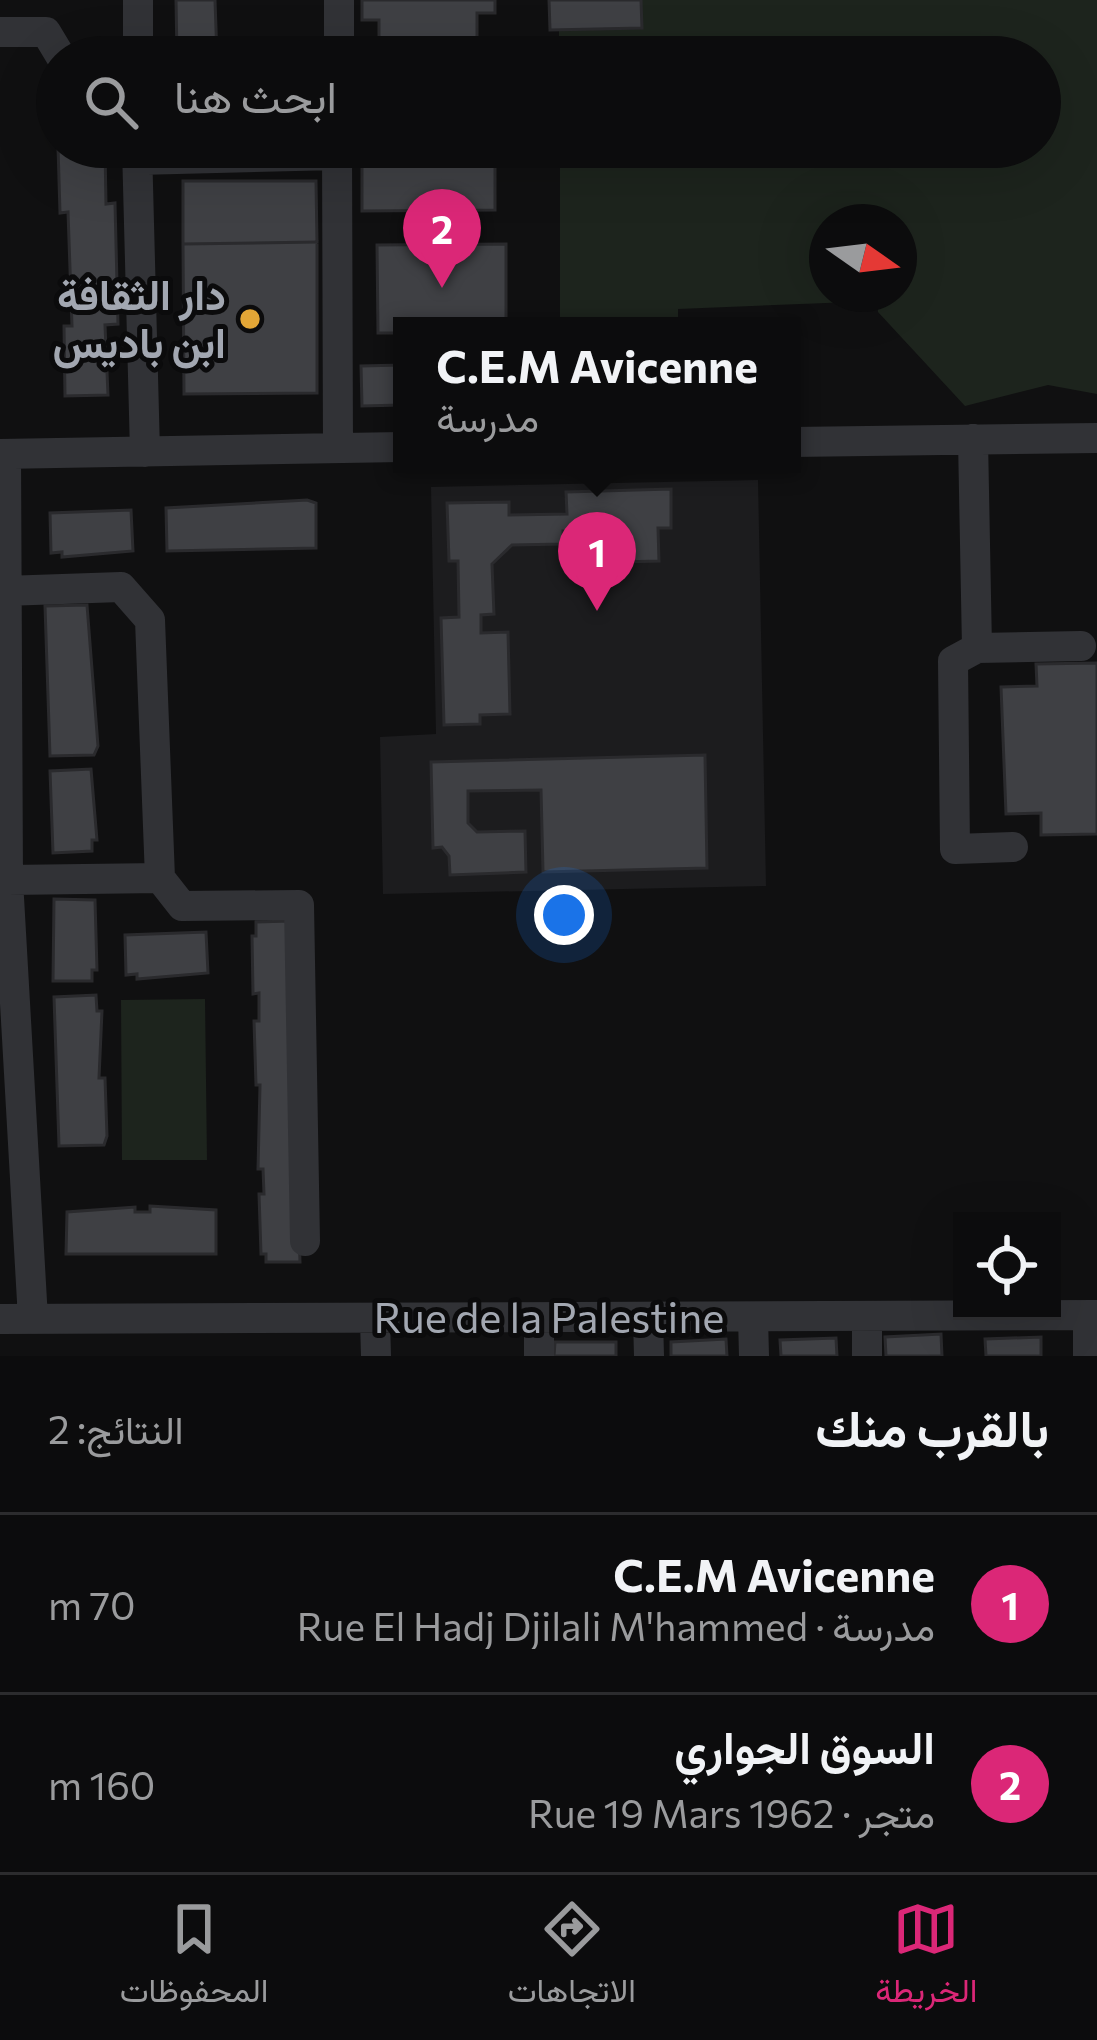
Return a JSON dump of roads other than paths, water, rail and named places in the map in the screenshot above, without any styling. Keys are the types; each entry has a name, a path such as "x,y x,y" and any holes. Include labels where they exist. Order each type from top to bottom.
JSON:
{"street":[{"path":"46,0 52,36"},
{"path":"138,36 139,0"},
{"path":"339,0 339,36"},
{"path":"0,32 36,40"},
{"path":"137,168 145,452"},
{"path":"337,168 338,448"},
{"path":"801,442 1097,438"},
{"path":"973,440 977,649"},
{"path":"33,1319 12,1178 3,454 393,447"},
{"path":"4,591 121,587 150,620 160,878 182,906 298,905 305,1241"},
{"path":"1013,848 956,849 953,661 977,649 1081,646"},
{"path":"8,880 160,878"},
{"path":"1088,1356 1093,1316"},
{"name":"Rue de la Palestine","path":"0,1319 1093,1316"},
{"path":"753,1317 754,1356"},
{"path":"648,1318 649,1356"},
{"path":"867,1318 867,1356"},
{"path":"539,1319 539,1356"},
{"path":"375,1320 376,1356"}],"place":[{"name":"السوق الجواري","path":"442,288"},
{"name":"دار الثقافة ابن باديس","path":"250,319"},
{"name":"C.E.M Avicenne","path":"597,611"}]}
